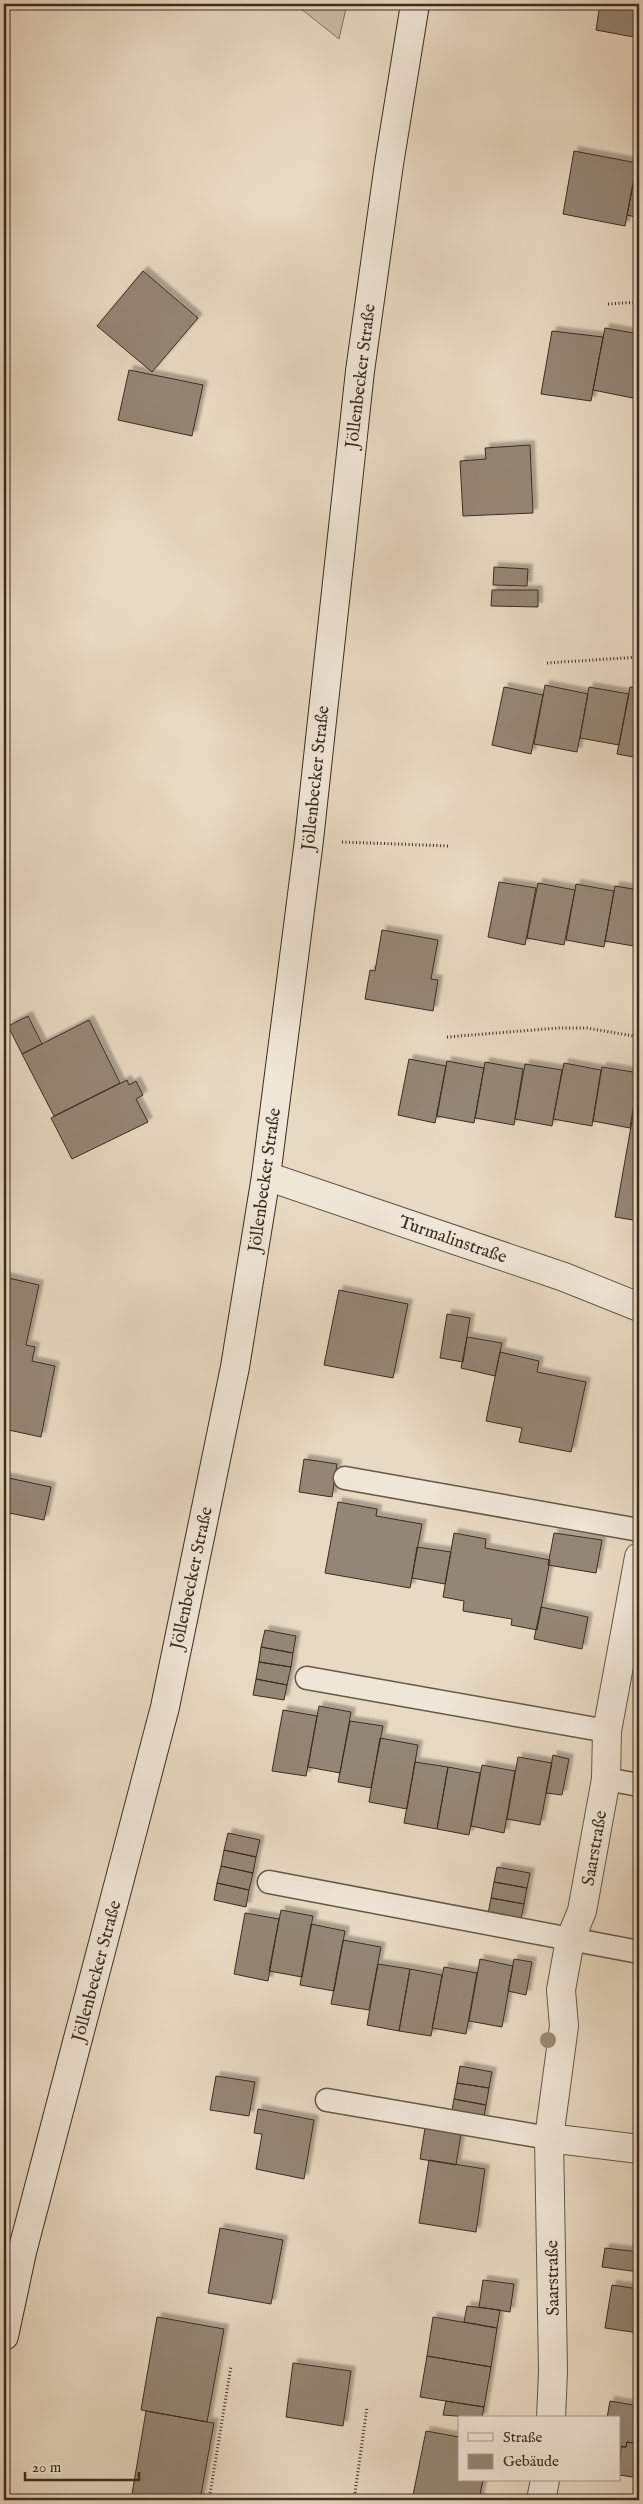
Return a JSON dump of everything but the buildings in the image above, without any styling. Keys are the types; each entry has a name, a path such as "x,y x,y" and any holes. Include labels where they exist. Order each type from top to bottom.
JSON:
{"main road":[{"name":"Jöllenbecker Straße","path":"4,2336 22,2252 165,1707 235,1367 266,1176 309,840 360,372 389,164 416,4"},
{"name":"Turmalinstraße","path":"266,1176 564,1277 639,1307"},
{"name":"Saarstraße","path":"551,2416 553,2371 549,2138 564,2026 561,1990 570,1940 582,1911 606,1779 607,1731 637,1585 639,1557"},
{"path":"549,2138 639,2149"},
{"path":"541,2500 545,2482"}],"lane":[{"path":"345,1478 639,1530"},
{"path":"308,1678 607,1731"},
{"path":"606,1779 639,1785"},
{"path":"269,1882 639,1952"},
{"path":"327,2100 549,2138"}],"path":[{"path":"608,304 639,302"},
{"path":"547,663 639,657"},
{"path":"309,840 450,846"},
{"path":"447,1036 558,1028 588,1028 639,1037"},
{"path":"209,2500 232,2366"},
{"path":"354,2500 367,2407"}],"shaded area":[{"path":"295,4 347,4 339,39"}]}
